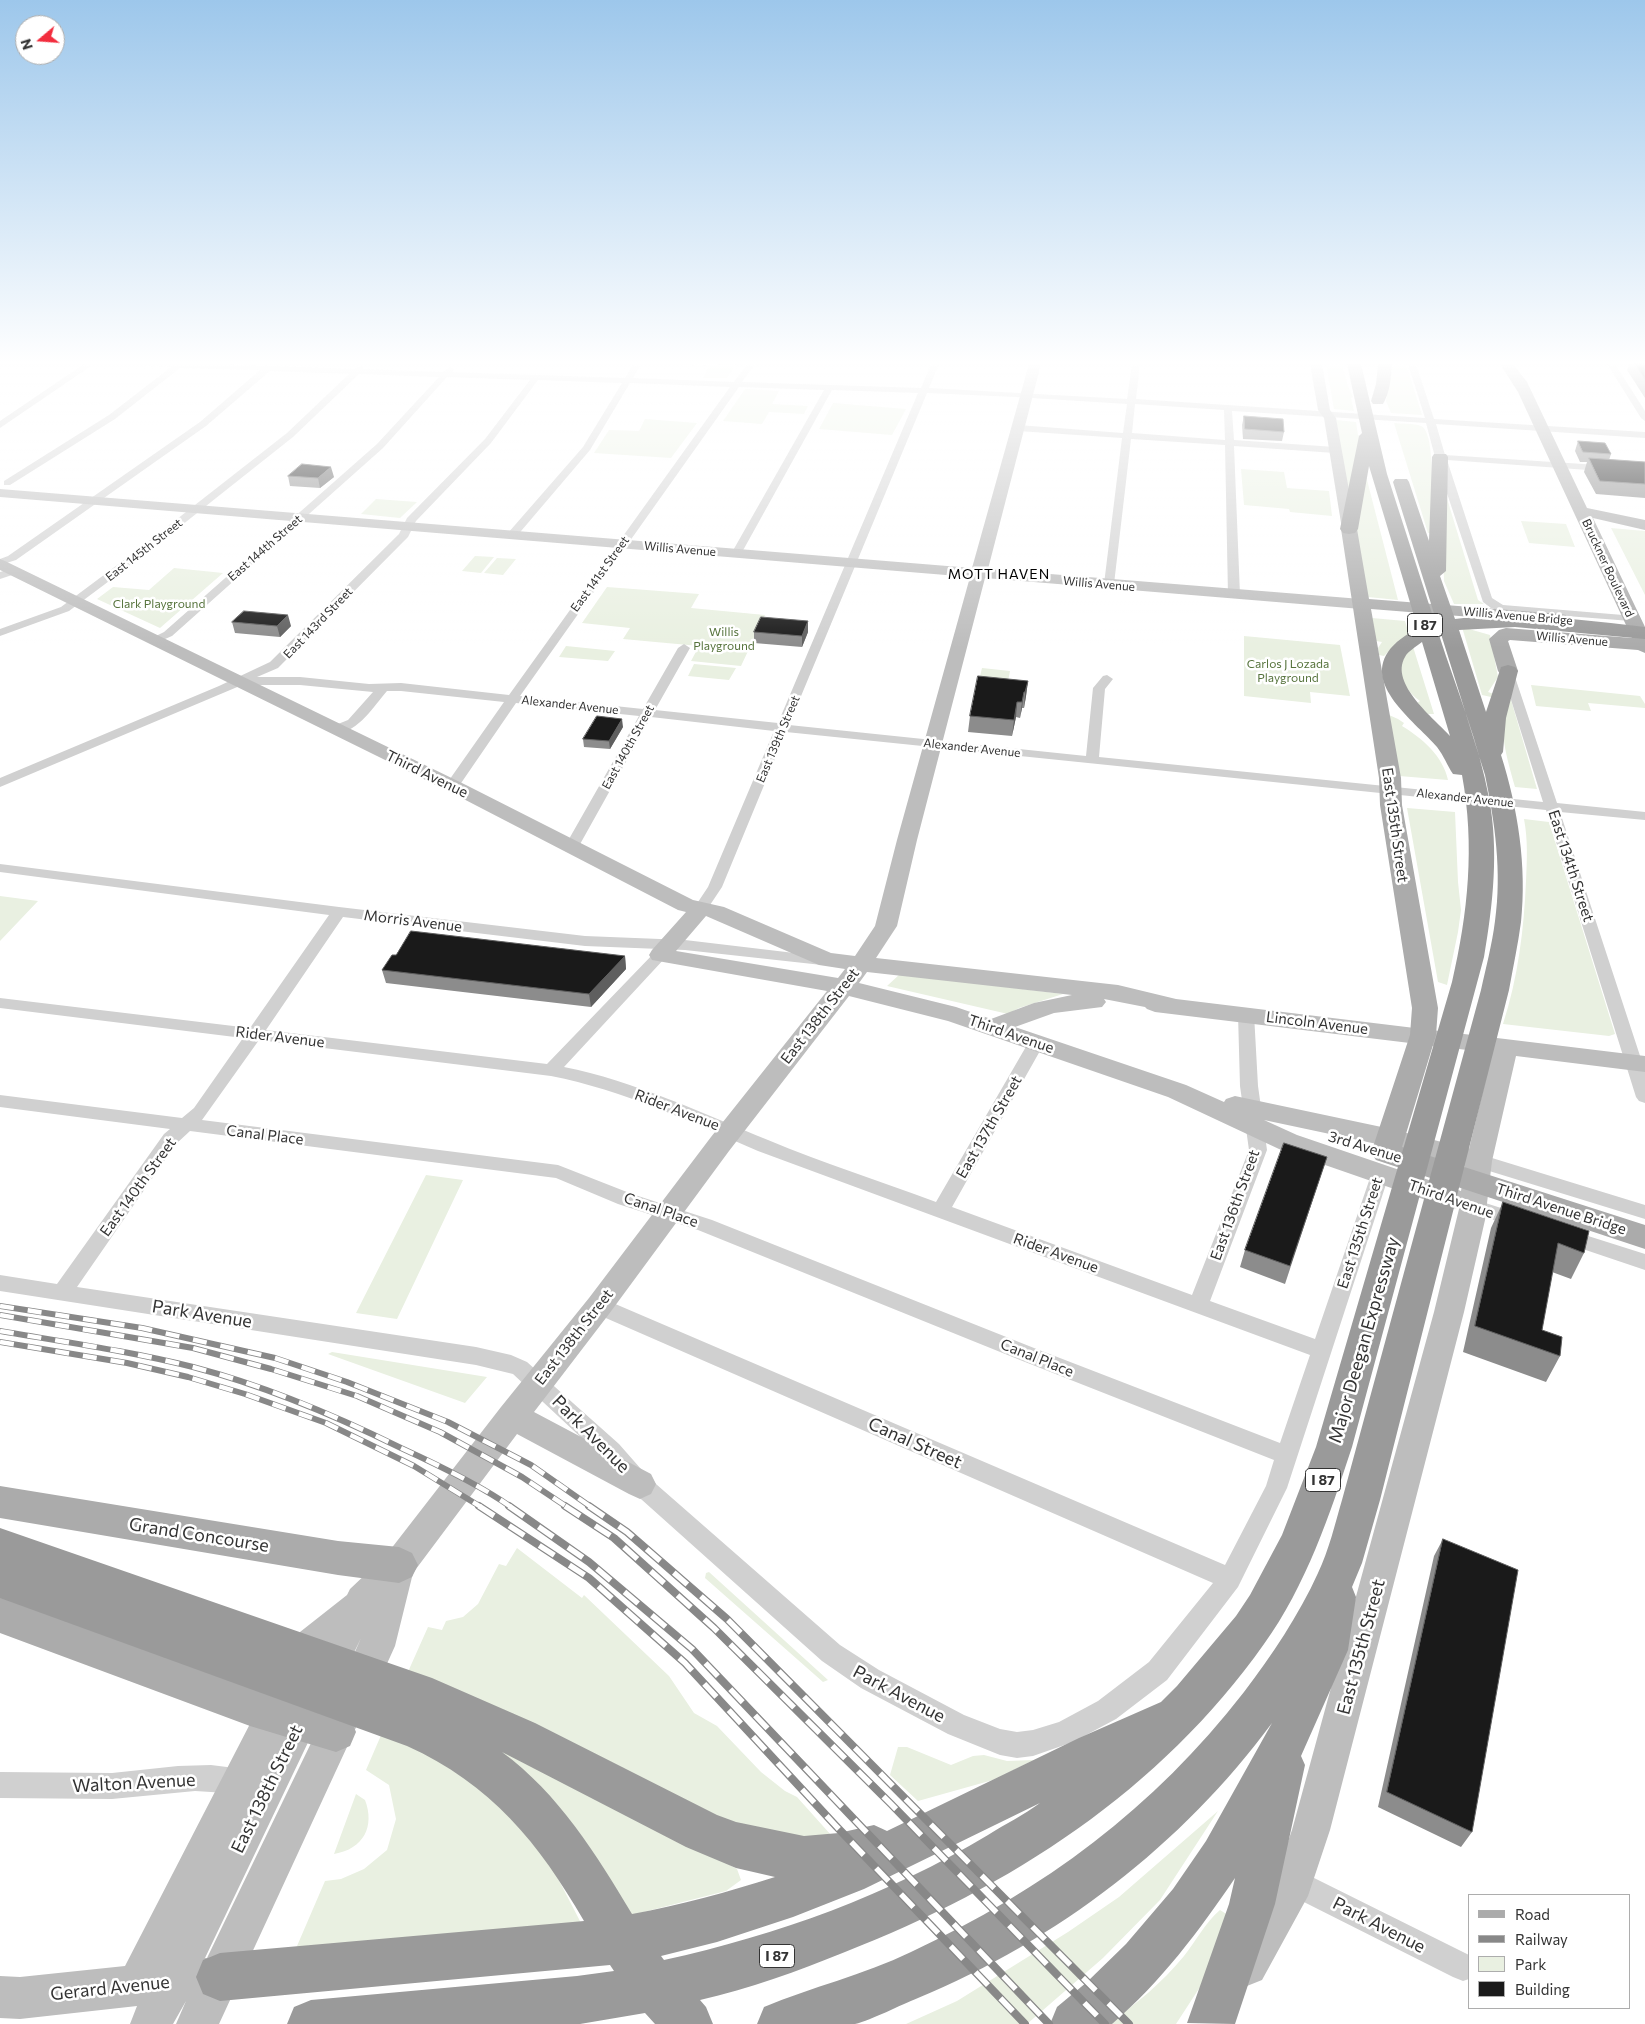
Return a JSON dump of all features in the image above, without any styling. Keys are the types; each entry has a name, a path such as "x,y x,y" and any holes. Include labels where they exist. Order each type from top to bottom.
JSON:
{"highway":[{"path":"1349,529 1371,458"},
{"name":"Major Deegan Expressway","path":"781,2024 826,2011 872,1994 922,1974 966,1952 1045,1907 1084,1880 1119,1852 1183,1796 1239,1734 1262,1704 1303,1641 1321,1610 1342,1563 1361,1500 1472,953 1482,867 1476,820 1479,803 1463,774 1379,474 1379,458"},
{"path":"1437,595 1440,458"},
{"name":"Major Deegan Expressway","path":"311,2024 616,1995 709,1976 801,1948 890,1912 945,1886 1011,1846 1083,1798 1117,1772 1179,1715 1229,1658 1251,1629 1284,1573 1314,1506 1417,1219 1494,990 1506,940 1510,868 1507,828 1502,803 1491,761 1397,469"},
{"path":"1463,774 1446,742 1412,707 1396,686 1392,666 1399,651 1410,641 1432,630 1480,622 1610,627 1642,633"},
{"path":"1491,761 1496,712 1508,671"},
{"path":"1375,685 1463,774"},
{"path":"0,1546 260,1655"},
{"path":"1074,2024 1104,1999 1143,1961 1208,1879 1241,1826 1291,1732 1327,1650 1342,1563"},
{"path":"0,1579 260,1655 399,1704 491,1723 702,1831 752,1850 804,1859 839,1856 858,1853 933,1831"},
{"path":"399,1704 428,1733 475,1759 514,1791 567,1852 584,1876 637,1966 657,1991 690,2024"},
{"path":"220,1977 556,1948 675,1930 744,1910 864,1866 1094,1753 1179,1715"},
{"path":"1211,2023 1252,1904 1291,1732"}],"main road":[{"name":"East 138th Street","path":"197,2024 220,1977 303,1723 362,1601 399,1565 512,1416 599,1306 730,1131 861,964 881,934 889,916 907,840 1010,458"},
{"name":"East 135th Street","path":"1337,458 1360,604 1375,685 1397,846 1425,1008 1422,1035 1385,1155"},
{"name":"Bruckner Boulevard","path":"1557,458 1642,633"},
{"name":"Willis Avenue","path":"2,486 95,500 299,518 1360,604"},
{"path":"1581,511 1645,525"},
{"name":"Third Avenue","path":"3,568 76,601 337,729 686,905 716,912 827,960 1118,993 1171,1005"},
{"name":"Willis Avenue Bridge","path":"1360,604 1458,611 1610,627"},
{"name":"Willis Avenue","path":"1501,635 1642,633"},
{"name":"East 134th Street","path":"1501,635 1498,641 1508,671"},
{"name":"East 139th Street","path":"665,949 701,908"},
{"path":"665,949 842,986"},
{"name":"Third Avenue","path":"842,986 920,1005 993,1027 1254,1118 1385,1155"},
{"name":"Lincoln Avenue","path":"993,1027 1033,1011 1068,1003 1096,1002 1171,1005 1639,1063"},
{"name":"East 135th Street","path":"1211,2023 1256,1951 1294,1882 1311,1830 1449,1312 1506,1046"},
{"name":"Third Avenue","path":"1254,1118 1288,1142 1385,1155"},
{"name":"3rd Avenue","path":"1385,1155 1476,1183"},
{"name":"Third Avenue Bridge","path":"1476,1183 1645,1237"},
{"path":"512,1416 606,1464 640,1484"},
{"name":"Grand Concourse","path":"0,1502 338,1558 399,1565"},
{"name":"East 138th Street","path":"151,2024 155,1983 253,1787 303,1723 378,1646 399,1565"},
{"path":"0,1615 303,1723"},
{"name":"Gerard Avenue","path":"0,1998 20,1998 220,1977"}],"street":[{"path":"2,486 46,458"},
{"path":"3,568 12,558 154,458"},
{"name":"East 145th Street","path":"0,634 65,609 260,458"},
{"name":"East 144th Street","path":"154,640 168,634 365,458"},
{"name":"East 143rd Street","path":"0,782 274,665 404,535 411,520 471,458"},
{"path":"512,536 578,458"},
{"name":"East 141st Street","path":"452,786 683,458"},
{"path":"736,554 790,458"},
{"name":"East 139th Street","path":"701,908 714,887 783,728 896,458"},
{"path":"1109,584 1124,458"},
{"path":"1230,458 1234,595"},
{"name":"Willis Avenue","path":"1440,458 1486,598 1491,604 1502,608 1642,633"},
{"path":"1462,458 1645,471"},
{"name":"East 140th Street","path":"572,846 684,648"},
{"name":"Alexander Avenue","path":"274,665 284,674 300,681"},
{"name":"East 134th Street","path":"1508,671 1639,1063 1645,1097"},
{"path":"1092,760 1099,688 1106,679"},
{"name":"Alexander Avenue","path":"238,682 300,681 383,688 401,687 933,744 1645,816"},
{"path":"337,729 352,723 383,688"},
{"name":"Morris Avenue","path":"0,868 338,912 665,949"},
{"name":"East 140th Street","path":"62,1293 170,1140 200,1112 338,912"},
{"path":"665,949 827,960"},
{"name":"East 139th Street","path":"551,1070 665,949"},
{"name":"Rider Avenue","path":"0,1003 551,1070 591,1078 730,1131 764,1146 1321,1350"},
{"name":"East 136th Street","path":"1198,1305 1258,1150 1249,1086 1246,1014"},
{"name":"East 137th Street","path":"941,1210 1037,1042"},
{"name":"Canal Place","path":"0,1101 558,1172 625,1199 668,1212 1287,1455"},
{"name":"East 135th Street","path":"1017,1745 1048,1739 1064,1733 1108,1710 1133,1692 1158,1671 1182,1644 1230,1579 1276,1488 1385,1155"},
{"path":"1476,1183 1645,1212"},
{"name":"Third Avenue","path":"1476,1183 1534,1226"},
{"path":"1553,1232 1645,1262"},
{"name":"Park Avenue","path":"0,1284 496,1360 520,1368 539,1383 611,1451 640,1484 848,1666 957,1725 1000,1742 1017,1745"},
{"name":"Canal Street","path":"599,1306 1230,1579"},
{"name":"Walton Avenue","path":"0,1785 105,1786 189,1779 253,1787"},
{"name":"Park Avenue","path":"1294,1882 1463,1968"}],"green space":[{"path":"1343,458 1357,458 1354,472 1348,489"},
{"path":"1405,458 1431,458 1431,533 1428,533"},
{"path":"1241,469 1284,472 1287,488 1329,491 1332,516 1290,512 1289,509 1244,505"},
{"path":"1366,476 1398,600 1368,597 1353,515"},
{"path":"1445,492 1478,600 1484,604 1454,604 1444,581"},
{"path":"376,499 417,502 400,518 361,514"},
{"path":"1521,521 1566,524 1575,547 1529,543"},
{"path":"1611,528 1645,531 1645,595"},
{"path":"475,556 494,557 481,573 462,571"},
{"path":"497,558 516,559 503,575 484,573"},
{"name":"Clark Playground","path":"174,568 223,573 160,628 97,599 113,587 149,590"},
{"name":"Willis Playground","path":"607,587 699,594 691,608 765,615 741,666 691,661 699,646 623,639 630,628 582,623"},
{"path":"1372,618 1405,621 1434,714 1427,714 1417,703 1420,701 1404,682 1401,675 1397,643 1384,656 1379,655 1378,648 1382,642 1376,641"},
{"path":"1462,627 1490,635 1498,677 1488,692 1494,694 1491,697 1482,695"},
{"name":"Carlos J Lozada Playground","path":"1244,636 1340,645 1350,696 1310,692 1311,703 1244,696"},
{"path":"566,646 615,651 608,661 559,657"},
{"path":"694,664 736,668 729,680 688,676"},
{"path":"982,668 1010,671 1006,692 977,689"},
{"path":"1531,685 1640,696 1645,704 1645,708 1588,703 1591,711 1536,706"},
{"path":"1506,700 1511,700 1537,789 1515,787 1503,734"},
{"path":"1389,715 1404,723 1402,726 1431,748 1442,763 1448,780 1399,776"},
{"path":"1407,808 1455,812 1461,910 1447,985 1438,982"},
{"path":"1524,819 1549,822 1615,1034 1609,1036 1503,1024 1513,989 1524,917 1527,858"},
{"path":"0,896 38,901 0,941"},
{"path":"900,974 1063,994 1019,1008 1008,1014 887,986"},
{"path":"426,1175 463,1180 397,1319 356,1313"},
{"path":"332,1352 487,1377 465,1403 328,1354"},
{"path":"517,1548 582,1598 584,1595 669,1676 694,1713 717,1726 761,1772 785,1791 797,1797 831,1835 796,1841 739,1833 407,1674 428,1627 442,1630 446,1621 463,1617 478,1604 499,1564 506,1566"},
{"path":"709,1572 828,1680 823,1682 705,1578 706,1573"},
{"path":"382,1733 476,1778 550,1863 582,1925 294,1953 325,1881 341,1879 364,1869 387,1850 396,1819 389,1785 366,1770"},
{"path":"480,1737 717,1858 737,1869 741,1880 726,1891 632,1915"},
{"path":"898,1747 907,1747 951,1765 973,1756 984,1755 1007,1761 1034,1760 993,1780 918,1801 890,1775"},
{"path":"356,1794 365,1800 369,1819 367,1827 360,1842 353,1847 334,1854"},
{"path":"1218,1811 1160,1900 1103,1958 1027,2024 906,2024 957,2001 1068,1932 1119,1897"},
{"path":"1220,1910 1228,1915 1213,1967 1176,2024 1108,2024 1139,2001 1167,1975"}],"building":[{"path":"1589,458 1645,462 1645,484 1600,481"},
{"path":"302,464 331,467 318,478 288,476"},
{"path":"244,611 288,615 277,626 232,622"},
{"path":"761,617 808,621 802,636 754,632"},
{"path":"978,676 1028,681 1022,702 1017,702 1014,720 970,716"},
{"path":"597,716 622,719 609,741 583,739"},
{"path":"411,931 625,956 589,994 382,970 392,955 396,955"},
{"path":"1284,1143 1327,1157 1290,1266 1245,1250"},
{"path":"1503,1202 1589,1231 1584,1253 1558,1243 1542,1330 1562,1337 1560,1356 1475,1326"},
{"path":"1443,1539 1518,1570 1472,1832 1387,1792"}],"railway":[{"path":"0,1306 142,1328 275,1358 347,1382 448,1422 531,1465 591,1507"},
{"path":"0,1315 193,1348 271,1369 357,1396 440,1432 522,1477 567,1507"},
{"path":"0,1331 145,1356 193,1367 247,1383 299,1402 376,1436 458,1475 511,1507"},
{"path":"0,1342 127,1363 188,1377 245,1394 326,1423 414,1466 481,1507"},
{"path":"479,1506 589,1578 685,1663 836,1826 1025,2024"},
{"path":"509,1506 589,1562 692,1649 1049,2024"},
{"path":"565,1506 614,1538 714,1628 891,1804 1105,2024"},
{"path":"589,1506 627,1532 727,1619 1129,2024"}],"district":[{"name":"MOTT HAVEN","path":"999,574"}]}
